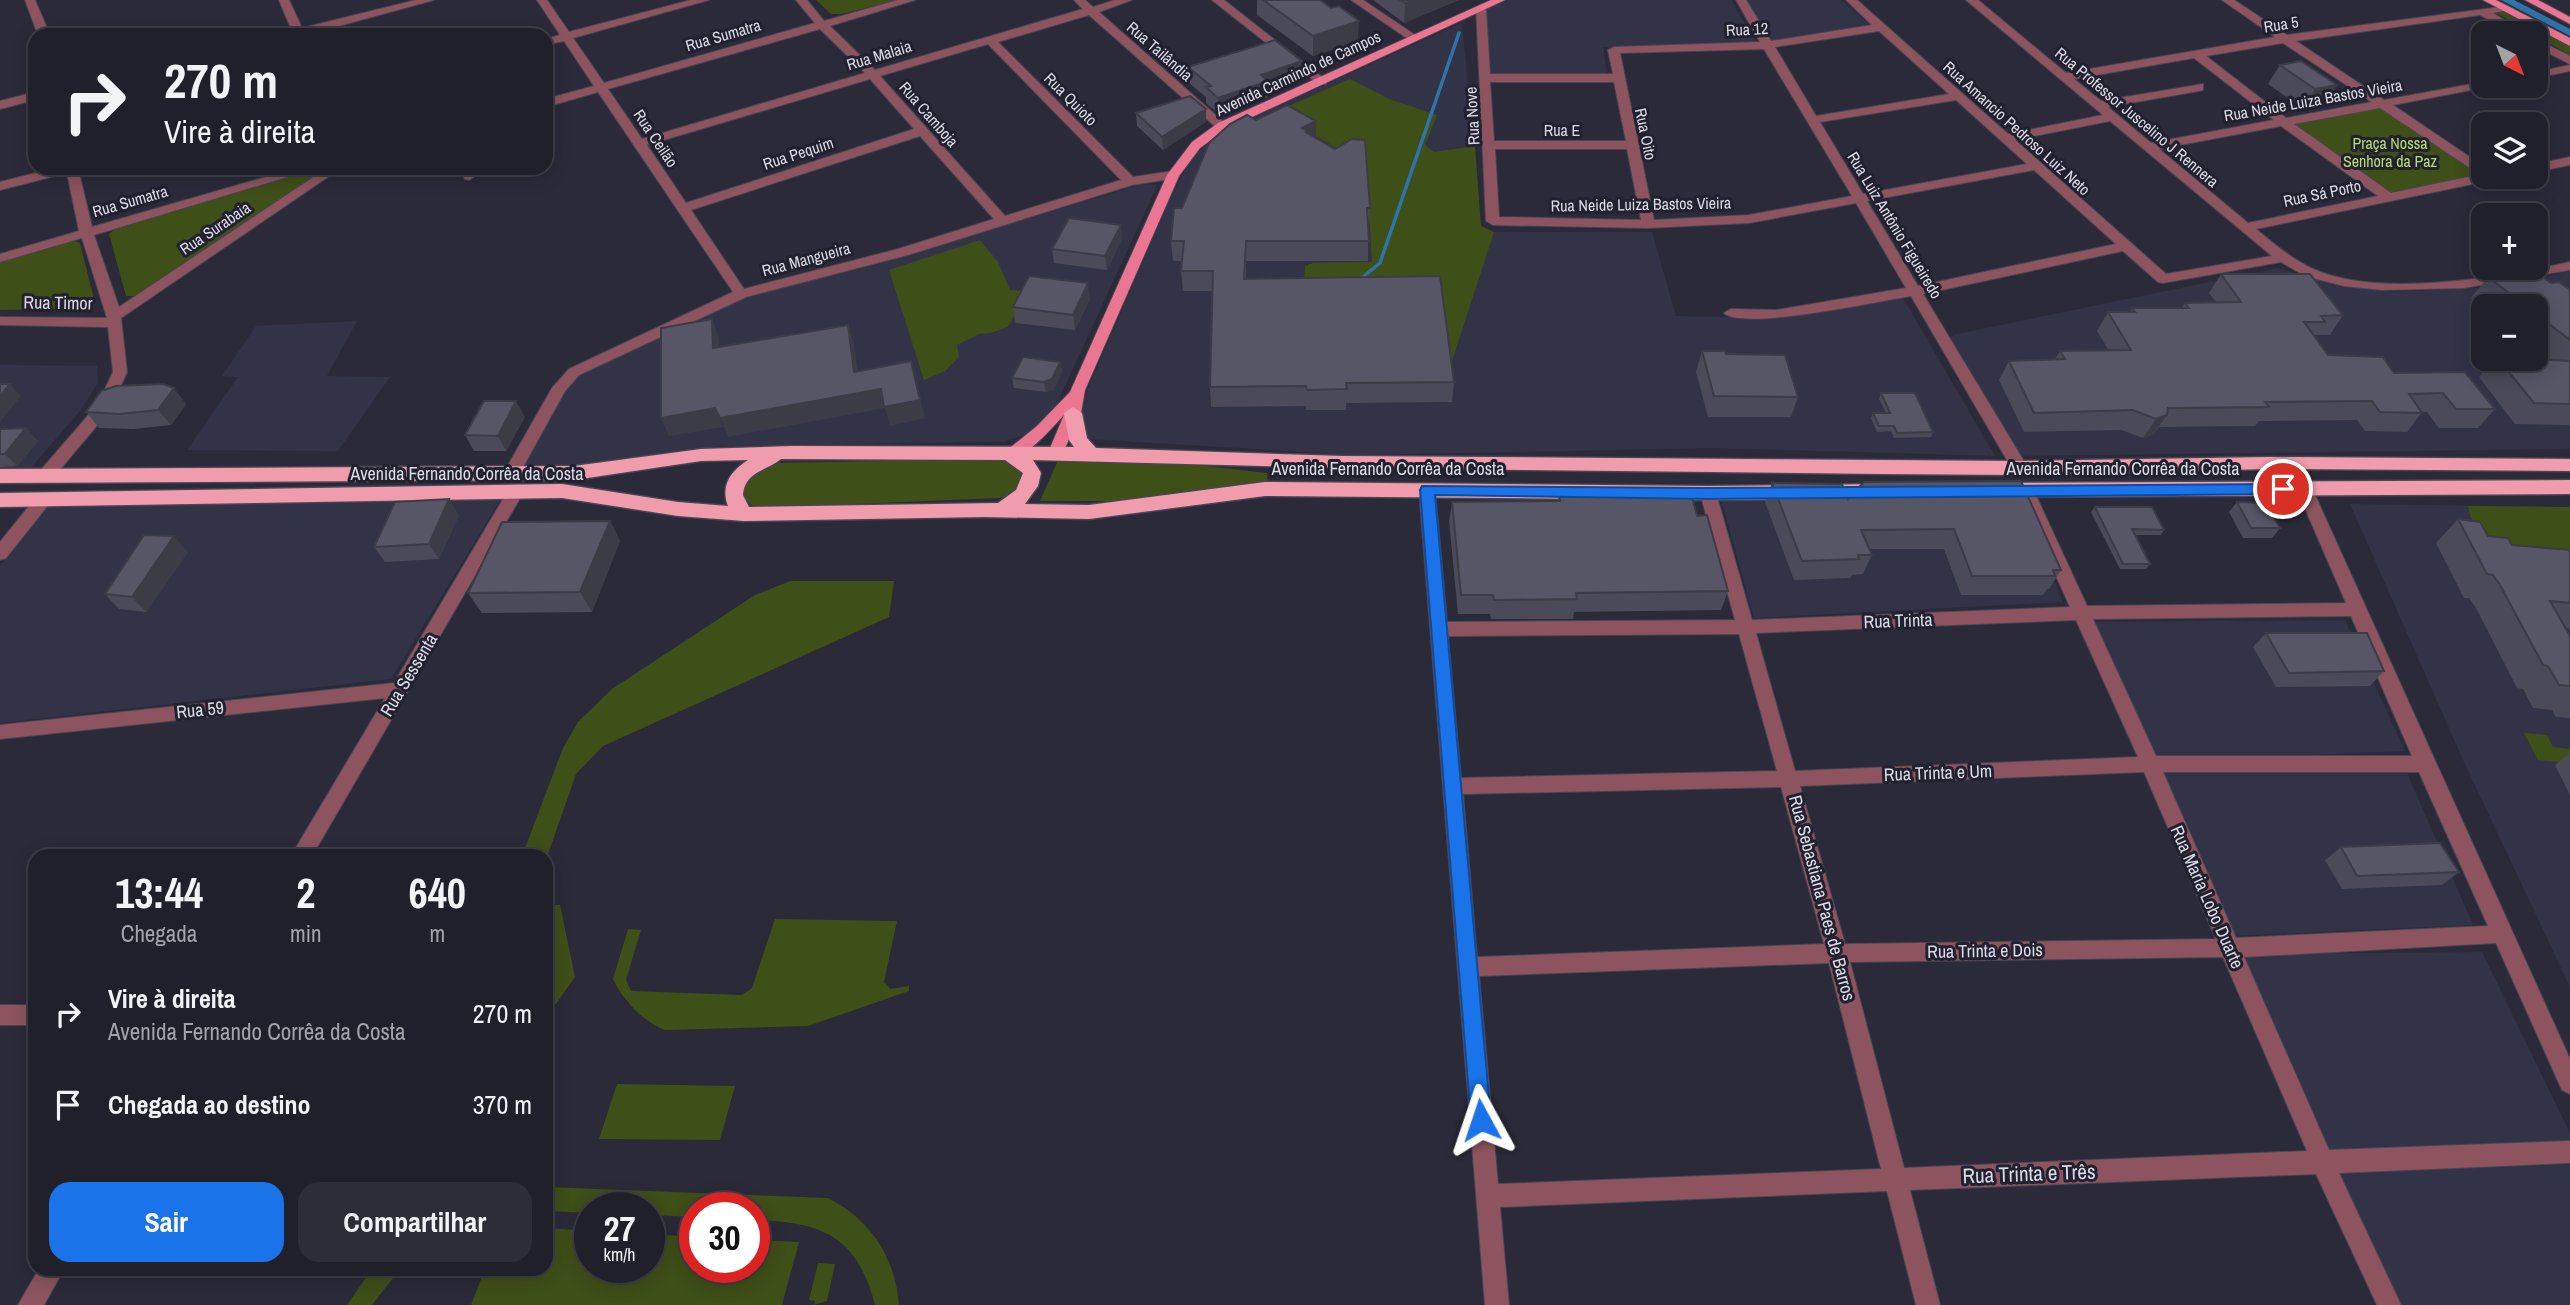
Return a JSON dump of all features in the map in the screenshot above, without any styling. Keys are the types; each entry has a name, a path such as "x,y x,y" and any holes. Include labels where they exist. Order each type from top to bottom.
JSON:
{"highway":[{"path":"1073,413 1078,440 1091,454"},
{"name":"Avenida Fernando Corrêa da Costa","path":"0,500 513,484 701,456 792,452 1091,454 1354,462 2020,468 2269,463 2570,465"},
{"path":"744,514 735,506 732,497 735,483 760,461 792,452"},
{"path":"1011,455 1026,464 1032,472 1031,486"},
{"path":"1003,510 1020,499 1055,455"},
{"path":"2305,490 2306,476 2313,473 2371,472 2386,464"},
{"name":"Avenida Fernando Corrêa da Costa","path":"0,476 513,484 678,509 744,514 1003,510 1089,512 1265,489 1708,494 1901,491"},
{"name":"Avenida Fernando Corrêa da Costa","path":"1983,490 2570,487"}],"main road":[{"name":"Avenida Carmindo de Campos","path":"1055,455 1073,413 1078,390 1173,175 1196,145 1222,126 1500,0"},
{"path":"2488,0 2570,43"},
{"path":"2530,0 2570,21"},
{"path":"1011,455 1042,430 1078,390"}],"street":[{"path":"30,0 41,28"},
{"path":"284,0 294,28"},
{"path":"319,28 429,0"},
{"name":"Rua Ceilão","path":"542,0 741,294"},
{"path":"553,39 704,0"},
{"name":"Rua Camboja","path":"802,0 822,25 872,74 1002,221"},
{"name":"Rua Sumatra","path":"553,101 910,0"},
{"name":"Rua Tailândia","path":"1079,0 1222,126"},
{"name":"Rua Malaia","path":"641,143 1127,0"},
{"path":"1217,0 1322,82"},
{"path":"1356,0 1415,39"},
{"name":"Rua Luiz Antônio Figueiredo","path":"1741,0 2020,468"},
{"name":"Rua Amancio Pedroso Luiz Neto","path":"1851,0 2163,279 2283,258"},
{"name":"Rua Professor Juscelino J Rennera","path":"1971,0 2283,258 2300,268 2326,277 2393,285 2464,284 2570,266"},
{"path":"2227,0 2471,163"},
{"name":"Rua 5","path":"2064,77 2285,39 2504,8"},
{"name":"Rua Nove","path":"1480,9 1493,221"},
{"path":"2483,12 2499,21"},
{"name":"Rua 12","path":"1614,50 1768,45 1881,27"},
{"name":"Rua Quioto","path":"989,39 1130,181"},
{"path":"2548,49 2570,61"},
{"name":"Rua Oito","path":"1614,50 1648,225"},
{"path":"2196,54 2285,123 2388,197"},
{"path":"2548,73 2570,68"},
{"path":"1486,78 1618,78"},
{"path":"2099,105 2199,86"},
{"name":"Rua Neide Luiza Bastos Vieira","path":"2149,147 2471,87"},
{"path":"1813,120 1958,96"},
{"path":"0,105 28,98"},
{"path":"2004,138 2113,117"},
{"name":"Rua Pequim","path":"684,208 922,131"},
{"name":"Rua E","path":"1490,145 1634,145"},
{"path":"2548,166 2570,161"},
{"name":"Rua Neide Luiza Bastos Vieira","path":"1493,221 1648,225 1749,219 2036,166"},
{"path":"0,186 43,175"},
{"path":"46,475 105,406 120,372 115,320 86,232 73,175"},
{"name":"Rua Sumatra","path":"0,258 286,175"},
{"name":"Rua Surabaia","path":"115,320 325,175"},
{"name":"Rua Mangueira","path":"513,484 559,388 574,372 741,294 902,252 1130,181 1173,175"},
{"name":"Rua Sá Porto","path":"2246,227 2471,180"},
{"path":"1731,313 1776,314 1914,291 2126,246"},
{"name":"Rua Timor","path":"0,321 115,320"},
{"name":"Rua Sessenta","path":"305,849 400,689 513,484"},
{"name":"Rua Maria Lobo Duarte","path":"2025,489 2323,1163 2389,1305"},
{"path":"1427,490 1497,1305"},
{"path":"2305,490 2424,764 2570,1083"},
{"name":"Rua Sebastiana Paes de Barros","path":"1708,494 1837,953 1928,1305"},
{"path":"0,554 43,500"},
{"name":"Rua Trinta","path":"1439,629 1745,627 2082,613 2357,609"},
{"name":"Rua 59","path":"0,732 400,689"},
{"name":"Rua Trinta e Um","path":"1451,786 1789,779 2148,764 2424,764"},
{"name":"Rua Trinta e Dois","path":"1468,967 1837,953 2229,948 2502,934"},
{"path":"0,1015 28,1015"},
{"name":"Rua Trinta e Três","path":"1487,1196 2570,1152"},
{"path":"30,1305 48,1276"}],"shaded area":[{"path":"1509,0 1731,0 1756,42 1603,47 1607,73 1489,76 1485,10"},
{"path":"1744,0 1841,0 1869,24 1770,42"},
{"path":"1462,23 1481,226 1494,232 1652,232 1676,316 1781,318 1903,298 1995,456 1712,448 1353,455 1090,439 1080,431 1084,398 1170,199 1193,155 1231,127"},
{"path":"1139,185 1157,186 1054,410 1029,433 1003,442 719,446 595,466 536,469 520,467 567,385 584,372 734,300 868,267"},
{"path":"2278,268 2342,286 2393,292 2495,287 2528,280 2548,280 2548,276 2570,271 2570,449 2021,456 1948,338"},
{"path":"357,321 327,376 390,377 338,451 187,450 238,377 222,376 256,326"},
{"path":"0,365 97,366 98,383 80,411 28,471 0,471"},
{"path":"2019,494 2063,602 1754,618 1721,499"},
{"path":"501,499 391,679 0,723 0,566 47,507"},
{"path":"2350,504 2570,507 2570,987 2463,760"},
{"path":"2345,620 2405,751 2154,761 2092,622"},
{"path":"2405,768 2473,925 2229,936 2155,770"},
{"path":"2482,952 2570,1133 2570,1144 2324,1157 2234,954"},
{"path":"2570,1165 2570,1305 2396,1305 2335,1167"}],"green space":[{"path":"816,0 897,0 842,14 831,14"},
{"path":"2505,11 2524,21 2511,21 2495,13"},
{"path":"2548,33 2570,45 2570,55 2548,43"},
{"path":"1350,79 1389,99 1437,115 1425,145 1434,152 1475,146 1481,226 1494,232 1449,370 1443,295 1303,294 1305,266 1313,263 1372,262 1366,159 1350,156 1275,112"},
{"name":"Praça Nossa Senhora da Paz","path":"2383,107 2471,166 2471,177 2390,194 2293,124"},
{"path":"297,175 320,175 136,296 126,296 109,234 121,225"},
{"path":"70,239 80,243 95,303 90,308 0,310 0,261"},
{"path":"980,240 998,262 1010,290 1027,291 1008,327 979,334 957,345 959,357 945,371 924,380 889,270"},
{"path":"1060,456 1170,462 1267,473 1268,482 1114,501 1040,501"},
{"path":"1013,461 1027,477 1012,495 1000,498 755,508 739,495 745,476 766,463"},
{"path":"2468,506 2570,507 2570,559 2489,544 2471,518"},
{"path":"790,581 894,581 889,617 603,746 576,774 550,849 525,849 563,748 578,722 612,689 755,595"},
{"path":"2524,733 2547,735 2553,747 2570,749 2570,763 2538,760"},
{"path":"553,905 560,905 575,977 553,1008"},
{"path":"775,919 897,921 884,982 890,989 909,986 909,991 808,1026 665,1030 649,1022 634,1009 613,979 628,929 641,930 626,980 631,991 742,995 752,988"},
{"path":"617,1084 735,1086 720,1140 599,1139"},
{"path":"553,1187 679,1192 679,1216 665,1216 665,1192 574,1192 574,1212 553,1211"},
{"path":"770,1196 828,1198 843,1207 868,1229 886,1256 897,1288 899,1305 875,1305 858,1262 833,1237 817,1229 770,1221"},
{"path":"553,1228 574,1230 574,1283 665,1283 665,1235 679,1236 679,1283 770,1283 770,1241 799,1242 782,1305 471,1305 482,1276 553,1276"},
{"path":"818,1263 835,1264 827,1301 814,1305 815,1301 809,1300"},
{"path":"367,1276 395,1276 372,1305 347,1305"}],"water":[{"path":"2501,0 2514,0 2570,29 2570,36 2548,25 2548,21 2541,21"}],"building":[{"path":"1263,0 1320,0 1331,8 1339,6 1359,21 1313,36"},
{"path":"1275,40 1302,61 1261,75 1268,81 1218,98 1206,87 1211,86 1188,67"},
{"path":"2301,61 2337,85 2315,89 2280,65"},
{"path":"1190,96 1206,109 1162,137 1136,113"},
{"path":"1287,105 1316,121 1302,128 1335,149 1352,139 1365,140 1370,208 1367,208 1369,241 1246,241 1244,279 1440,276 1454,382 1346,383 1347,389 1307,390 1306,386 1210,387 1213,271 1181,271 1184,241 1171,241 1174,208 1182,208 1209,143 1230,124 1247,115 1256,120"},
{"path":"1069,218 1121,225 1105,256 1052,249"},
{"path":"2221,274 2310,274 2343,315 2321,316 2325,322 2304,322 2328,355 2383,357 2394,373 2465,372 2495,409 2456,409 2443,393 2409,394 2422,413 2380,412 2372,401 2265,402 2269,407 2168,408 2167,415 2156,419 2133,410 2034,413 2009,361 2065,359 2060,351 2131,350 2108,312 2135,312 2132,308 2189,308 2185,303 2241,302"},
{"path":"1029,276 1088,283 1073,315 1013,307"},
{"path":"2492,280 2547,280 2551,283 2559,282 2570,290 2570,340 2548,323 2548,294 2510,294"},
{"path":"712,319 713,348 848,325 854,372 911,361 920,400 884,407 881,389 720,418 715,408 661,418 661,328"},
{"path":"1702,351 1785,355 1798,397 1714,396"},
{"path":"1023,357 1060,362 1052,379 1044,382 1012,378"},
{"path":"2548,360 2570,361 2570,404 2534,403 2508,371 2548,371"},
{"path":"0,384 10,384 0,396"},
{"path":"163,384 174,388 158,410 120,414 86,412 101,391 116,386"},
{"path":"1881,393 1915,393 1933,432 1897,433 1894,426 1879,426 1873,413 1890,413"},
{"path":"484,401 516,401 498,436 465,435"},
{"path":"26,428 5,454 0,454 0,429"},
{"path":"2021,481 2061,570 2053,570 2055,576 1972,576 1954,529 1861,530 1872,555 1858,555 1859,559 1802,561 1772,483 1842,484 1848,499 1864,482"},
{"path":"1691,493 1697,516 1707,515 1728,591 1576,593 1577,599 1494,600 1493,595 1461,595 1452,502 1560,501 1559,494"},
{"path":"449,499 429,544 374,547 395,502"},
{"path":"2237,502 2265,503 2280,528 2251,528"},
{"path":"2095,507 2152,507 2164,530 2132,529 2150,564 2123,564"},
{"path":"2458,519 2480,522 2488,536 2508,538 2512,545 2570,550 2570,603 2550,601 2570,636 2570,686 2559,685 2548,666 2543,665 2500,585 2493,575 2487,574"},
{"path":"610,521 580,592 468,593 502,522"},
{"path":"144,535 174,536 132,597 105,594"},
{"path":"2266,633 2367,633 2384,671 2289,673"},
{"path":"2440,843 2459,872 2357,876 2341,847"}],"waterway":[{"path":"1358,281 1380,263 1459,33"}],"route":[{"path":"1481,1120 1427,490 1708,494 2025,489 2283,489"}]}
